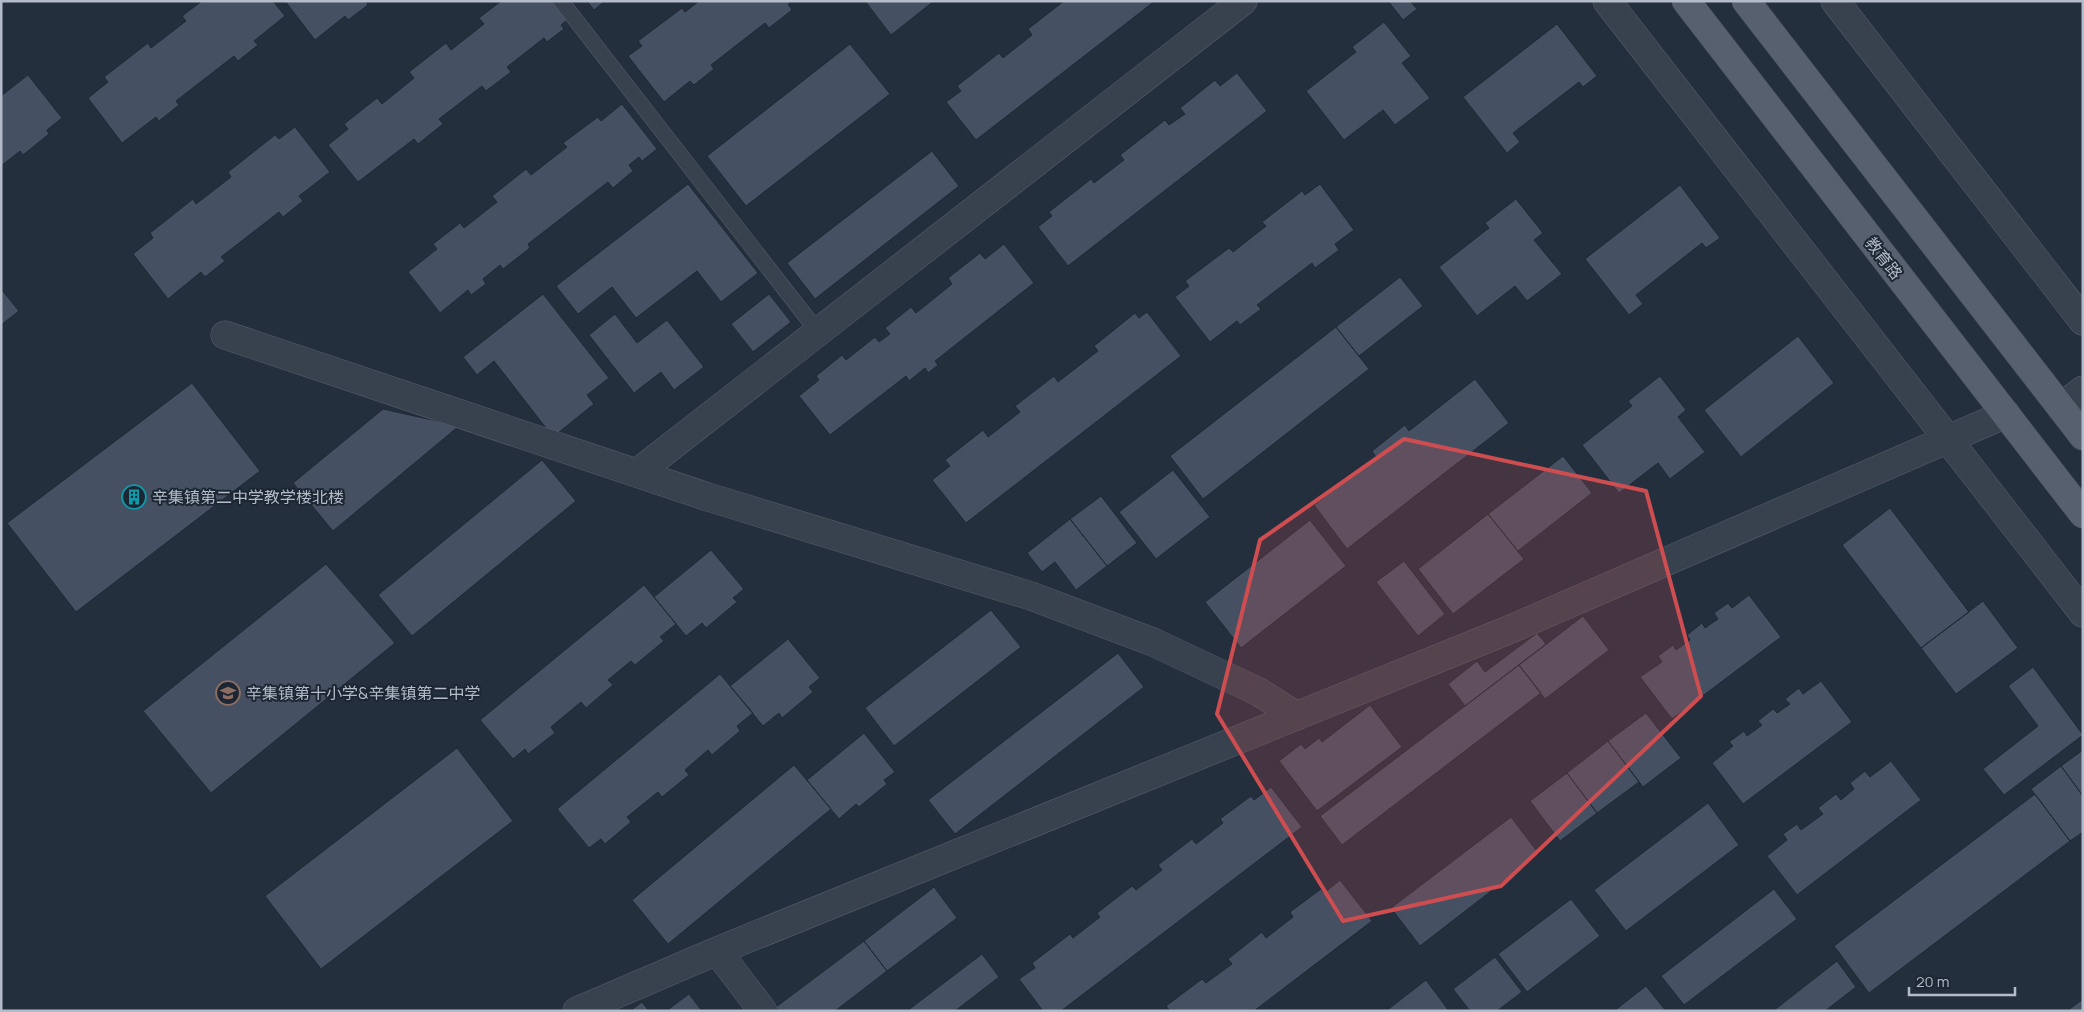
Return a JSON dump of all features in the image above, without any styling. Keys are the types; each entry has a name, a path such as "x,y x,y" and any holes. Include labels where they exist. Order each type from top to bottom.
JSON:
{"main road":[{"name":"教育路","path":"1686,1 2083,514"},
{"path":"1746,1 2083,436"}],"street":[{"path":"636,473 1243,1"},
{"path":"1607,1 2083,612"},
{"path":"1835,1 2083,321"},
{"path":"225,335 708,497 1031,596 1153,642 1257,691 1297,716"},
{"path":"2061,407 2083,390"},
{"path":"577,1011 717,950 1506,631 2006,414"},
{"path":"717,950 763,1011"}],"lane":[{"path":"561,1 818,332"}],"highlighted area":[{"path":"1404,439 1646,491 1701,696 1501,886 1343,921 1217,714 1260,540"}],"building":[{"path":"202,1 273,1 285,16 254,41 258,45 238,61 234,56 176,101 179,105 159,121 156,117 122,143 88,98 108,82 104,77 148,43 151,48 186,21 182,16"},
{"path":"285,1 366,1 368,5 348,20 345,16 315,40"},
{"path":"501,1 552,1 567,20 561,25 564,29 547,42 544,38 507,67 511,72 486,91 482,86 439,119 443,124 418,144 414,139 358,182 328,145 348,129 344,124 377,98 382,104 414,78 409,72 446,43 451,50 484,24 479,18"},
{"path":"587,1 605,1 594,10"},
{"path":"699,1 792,1 788,4 792,10 769,28 765,23 711,65 714,69 694,85 690,81 664,102 628,56 642,46 638,41 682,8 685,12"},
{"path":"865,1 934,1 891,35"},
{"path":"1064,1 1155,1 976,140 946,102 961,91 957,86 999,53 1003,58 1032,35 1028,29"},
{"path":"1388,1 1410,1 1417,9 1403,20"},
{"path":"1384,22 1411,56 1402,63 1430,98 1395,125 1383,110 1344,140 1306,91 1356,52 1352,47"},
{"path":"1557,24 1597,76 1583,87 1579,82 1513,133 1520,142 1507,153 1463,97"},
{"path":"850,44 890,94 746,206 707,156"},
{"path":"1237,73 1267,111 1068,266 1038,227 1052,216 1049,212 1091,179 1094,183 1124,160 1120,155 1165,120 1169,125 1185,114 1180,108 1215,80 1220,86"},
{"path":"28,75 62,118 47,130 49,134 23,155 20,151 1,166 1,96"},
{"path":"622,104 657,149 642,161 639,157 629,165 633,171 613,188 608,182 528,244 530,248 503,269 500,265 483,279 486,284 471,295 468,290 440,313 408,272 437,249 433,244 460,223 464,228 497,202 492,196 526,169 531,175 567,147 563,143 598,117 601,121"},
{"path":"295,127 330,172 299,196 303,201 283,217 279,212 221,257 225,261 205,277 201,272 168,299 133,254 153,238 150,233 193,199 196,204 231,177 228,172 275,135 279,139"},
{"path":"932,151 959,186 815,299 787,263"},
{"path":"688,184 758,273 721,302 697,271 636,318 612,287 578,314 556,286"},
{"path":"1320,184 1354,230 1335,244 1339,250 1315,268 1312,263 1257,305 1261,309 1240,325 1237,321 1210,342 1175,297 1189,286 1185,281 1229,248 1233,252 1266,226 1262,222 1302,191 1305,195"},
{"path":"1680,185 1720,238 1706,248 1702,243 1636,295 1643,304 1629,315 1585,259"},
{"path":"1516,199 1543,233 1534,240 1562,274 1527,301 1515,286 1477,316 1439,267 1489,228 1485,223"},
{"path":"1004,244 1034,283 935,361 938,365 928,373 925,368 909,381 906,376 830,435 799,396 819,380 816,376 842,355 846,360 875,337 879,342 890,334 885,328 911,307 916,313 952,284 948,278 980,253 985,259"},
{"path":"1400,277 1423,306 1359,356 1336,327"},
{"path":"1,289 19,311 1,325"},
{"path":"543,294 609,378 587,395 594,404 553,437 494,361 477,375 463,357"},
{"path":"769,294 791,322 753,352 731,324"},
{"path":"1147,312 1181,356 966,523 932,480 950,466 945,460 983,430 988,437 1020,412 1015,406 1054,376 1058,382 1098,351 1094,346 1135,313 1139,318"},
{"path":"615,314 637,343 667,320 704,367 674,390 661,372 634,393 589,335"},
{"path":"1336,327 1369,369 1203,499 1170,456"},
{"path":"1798,336 1834,383 1741,457 1704,410"},
{"path":"1660,376 1686,410 1678,417 1705,452 1670,479 1658,463 1619,493 1582,445 1632,406 1628,401"},
{"path":"1475,379 1509,423 1347,549 1314,505 1376,457 1372,451 1405,425 1409,431"},
{"name":"辛集镇第二中学教学楼北楼","path":"192,383 260,471 76,612 7,523"},
{"path":"383,409 459,426 333,531 293,483"},
{"path":"1563,456 1592,493 1518,551 1488,514"},
{"path":"542,460 576,501 412,636 378,595"},
{"path":"1173,470 1210,517 1156,559 1119,512"},
{"path":"1101,496 1137,543 1107,566 1070,519"},
{"path":"1890,508 1969,612 1921,648 1842,545"},
{"path":"1488,514 1524,559 1453,614 1418,569"},
{"path":"1070,519 1107,566 1076,590 1055,562 1042,572 1027,553"},
{"path":"1310,520 1346,566 1241,648 1205,602"},
{"path":"711,550 744,589 733,598 737,602 706,628 702,623 686,636 654,597"},
{"path":"1404,561 1445,614 1418,636 1376,582"},
{"path":"326,564 395,643 211,793 143,711"},
{"path":"644,585 676,624 660,637 664,641 635,665 631,661 608,680 613,685 586,708 581,702 551,727 555,733 528,754 525,749 513,759 480,720"},
{"path":"1749,595 1781,637 1672,719 1640,677 1662,662 1658,656 1673,645 1676,650 1690,640 1687,635 1702,623 1705,628 1718,619 1714,613 1728,603 1732,608"},
{"path":"1983,601 2018,648 1956,694 1921,648"},
{"path":"991,610 1021,647 894,746 865,708"},
{"path":"1583,616 1609,650 1545,699 1519,665"},
{"path":"1537,633 1546,644 1465,706 1448,684 1477,661 1485,672"},
{"path":"788,639 820,678 809,687 813,692 782,718 779,713 763,726 730,686"},
{"path":"1118,653 1144,687 955,834 928,800"},
{"path":"1519,665 1541,693 1342,845 1320,816"},
{"path":"2033,667 2083,735 2004,795 1983,769 2038,726 2008,686"},
{"path":"720,674 753,713 737,726 740,731 712,755 708,750 685,770 689,775 662,797 658,792 627,817 631,822 605,844 601,839 589,848 557,809"},
{"path":"1821,681 1852,722 1743,804 1712,763 1733,746 1729,742 1744,731 1747,736 1762,725 1758,721 1773,709 1777,713 1790,704 1785,699 1799,688 1803,694"},
{"path":"1370,705 1402,747 1317,811 1279,761 1301,744 1305,749 1319,738 1322,742"},
{"path":"1646,713 1681,758 1643,787 1608,741"},
{"path":"864,733 895,772 884,780 887,784 859,807 856,804 839,819 807,780"},
{"path":"1608,741 1639,782 1597,813 1567,773"},
{"path":"457,748 513,821 321,969 265,896"},
{"path":"2083,750 2083,796 2061,766"},
{"path":"1891,761 1921,800 1797,895 1767,856 1787,840 1783,834 1797,824 1801,830 1823,814 1818,808 1836,794 1841,800 1854,789 1850,783 1865,771 1870,777"},
{"path":"794,765 831,809 668,944 632,900"},
{"path":"2061,766 2083,796 2083,832 2070,841 2031,789"},
{"path":"1567,773 1597,813 1560,841 1530,801"},
{"path":"1271,787 1302,827 1061,1011 1043,1011 1019,979 1035,968 1032,963 1070,934 1073,938 1100,917 1097,913 1132,886 1136,890 1162,870 1158,865 1192,839 1196,844 1223,823 1220,819 1251,796 1254,800"},
{"path":"2035,794 2070,841 1869,993 1834,946"},
{"path":"1708,803 1739,845 1626,931 1594,890"},
{"path":"1511,817 1539,854 1420,946 1391,908"},
{"path":"1340,880 1372,921 1254,1011 1170,1011 1166,1006 1202,979 1206,983 1232,964 1228,959 1262,932 1266,938 1293,917 1290,912 1321,889 1324,893"},
{"path":"934,887 957,918 887,971 864,941"},
{"path":"1774,889 1797,919 1684,1005 1661,976"},
{"path":"1571,899 1600,936 1527,992 1498,954"},
{"path":"864,941 887,971 835,1011 779,1011 776,1007"},
{"path":"982,954 999,977 955,1011 907,1011"},
{"path":"1495,957 1522,992 1497,1011 1470,1011 1453,989"},
{"path":"1837,961 1856,987 1825,1011 1773,1011"},
{"path":"1426,980 1449,1011 1386,1011"},
{"path":"1646,986 1666,1011 1614,1011"},
{"path":"689,994 702,1011 666,1011"},
{"path":"2083,999 2083,1011 2067,1011"},
{"path":"642,1002 649,1011 630,1011"}],"place":[{"name":"辛集镇第二中学教学楼北楼","path":"134,497"},
{"name":"辛集镇第十小学&辛集镇第二中学","path":"228,693"}]}
